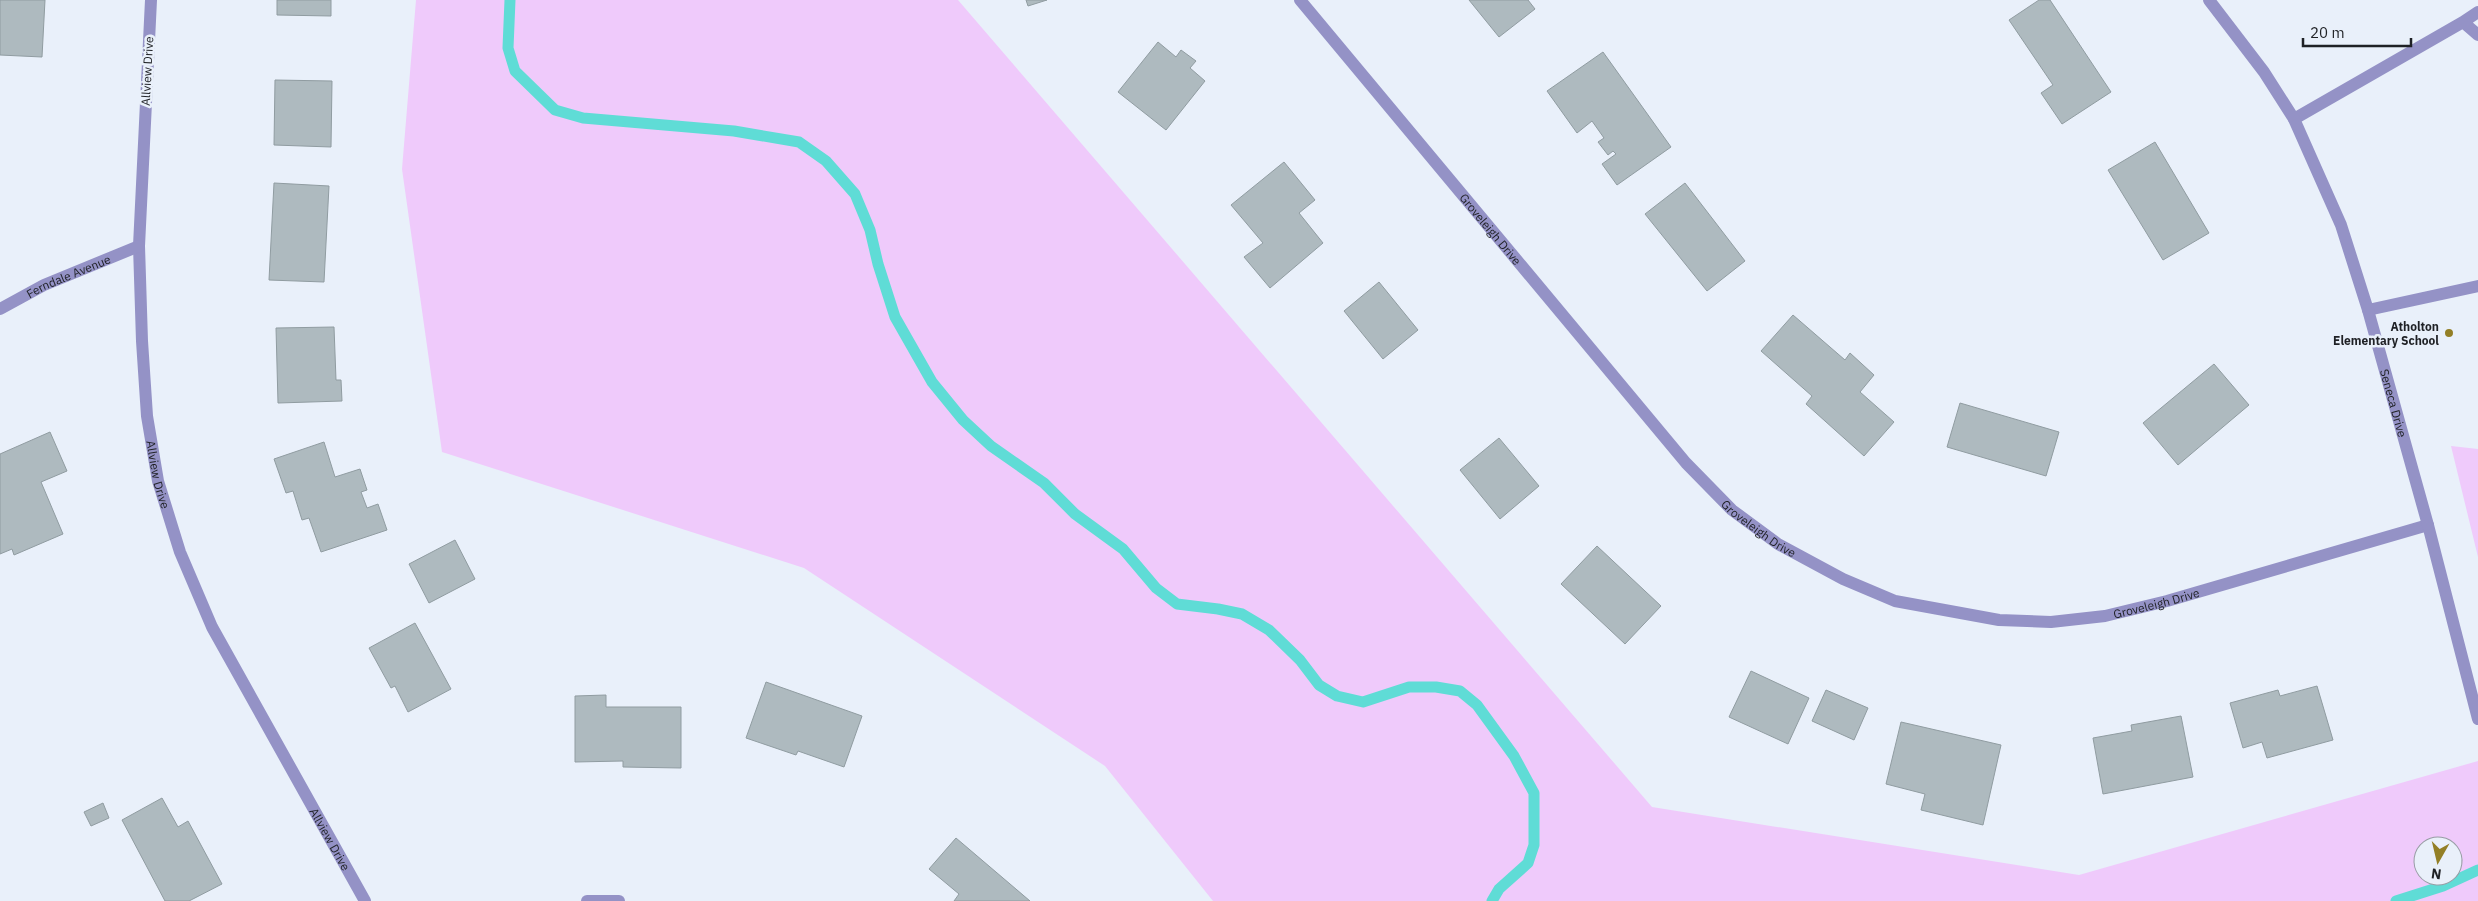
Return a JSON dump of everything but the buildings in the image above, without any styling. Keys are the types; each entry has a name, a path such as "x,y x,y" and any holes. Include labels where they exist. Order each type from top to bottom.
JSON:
{"street":[{"name":"Allview Drive","path":"151,0 139,246 147,416 158,481 180,552 212,627 365,901"},
{"name":"Groveleigh Drive","path":"1300,0 1686,463 1732,510 1778,544 1842,579 1895,601 1999,620 2052,622 2105,616 2167,601 2428,524"},
{"name":"Seneca Drive","path":"2210,0 2264,72 2294,119 2341,225 2368,310 2428,524 2478,719"},
{"path":"2294,119 2478,12"},
{"path":"2463,22 2478,35"},
{"name":"Ferndale Avenue","path":"0,309 44,286 139,246"},
{"path":"2368,310 2478,286"},
{"path":"588,901 619,901"}],"shaded area":[{"path":"416,0 958,0 1652,807 2079,875 2478,761 2478,901 1213,901 1105,766 804,568 442,452 402,169"},
{"path":"2451,446 2478,449 2478,557"}],"waterway":[{"path":"510,0 508,48 515,71 555,110 583,118 734,131 799,142 826,161 855,194 870,230 878,264 895,317 932,382 963,420 991,446 1044,483 1075,514 1123,549 1156,588 1177,604 1242,614 1269,630 1300,660 1319,685 1337,696 1363,702 1409,687 1436,687 1460,691 1477,705 1514,756 1534,793 1534,845 1528,863 1499,889 1492,901"},
{"path":"2396,901 2443,886 2478,870"}],"place":[{"name":"Atholton Elementary School","path":"2449,333"}]}
